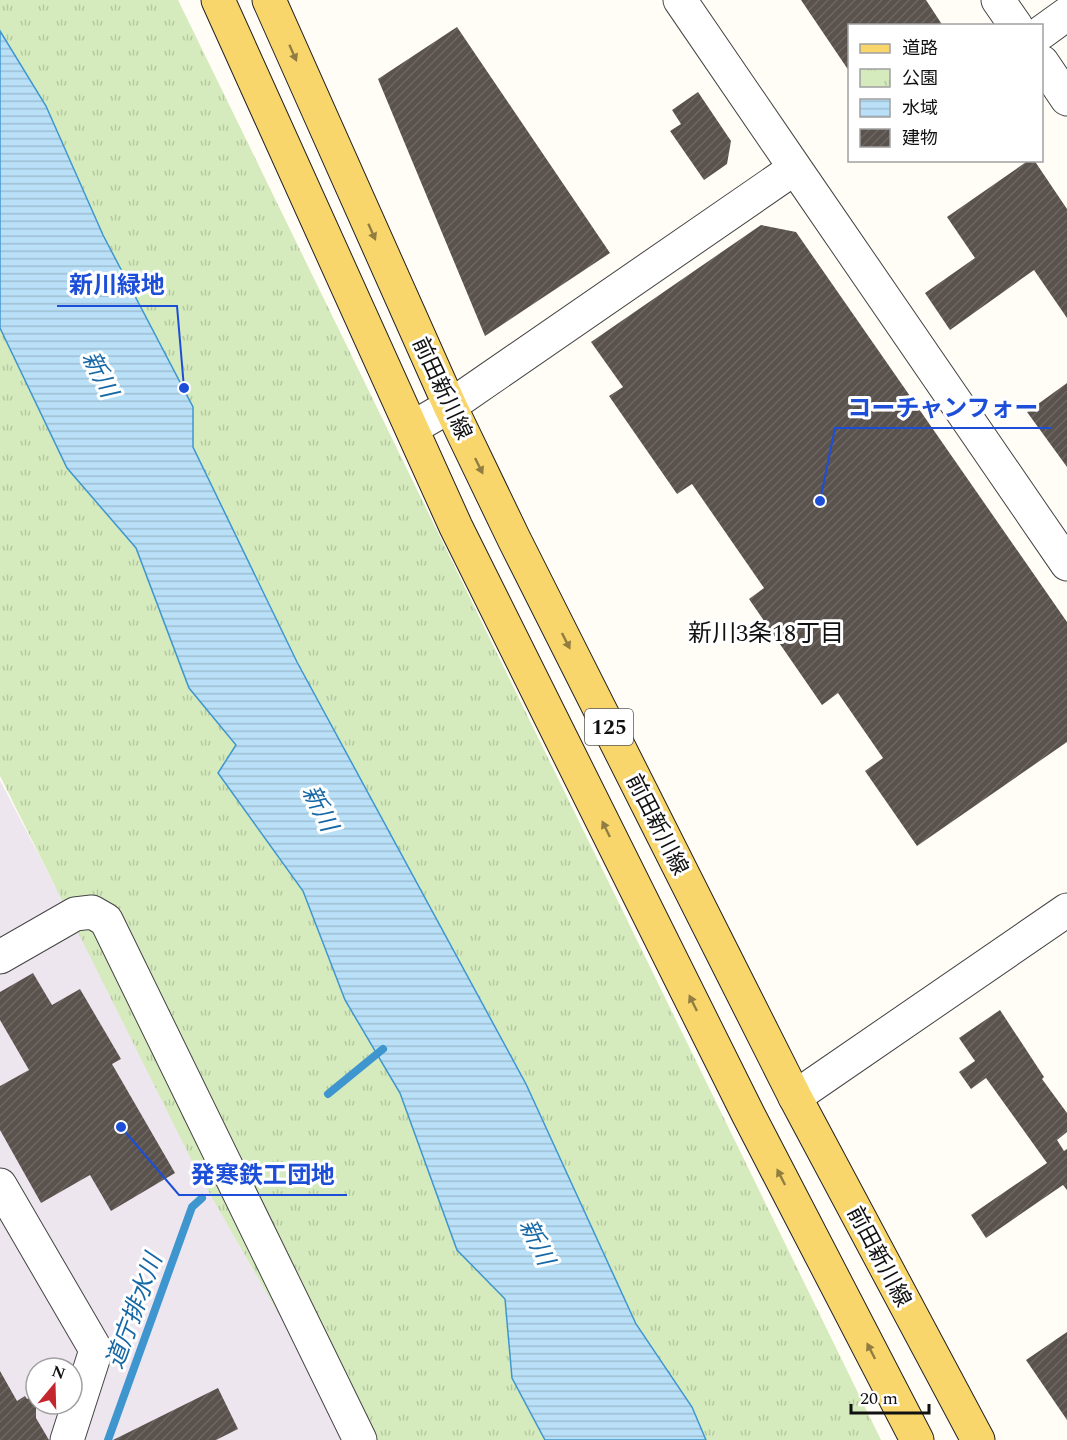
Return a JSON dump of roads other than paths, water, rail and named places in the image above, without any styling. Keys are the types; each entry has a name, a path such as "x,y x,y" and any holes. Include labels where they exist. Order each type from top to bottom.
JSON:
{"main road":[{"name":"前田新川線","path":"218,0 456,527 748,1114 917,1440"},
{"name":"前田新川線","path":"269,0 450,406 514,539 795,1097 978,1440"}],"street":[{"path":"680,0 1067,564"},
{"path":"998,0 1015,24"},
{"path":"1043,31 1067,14"},
{"path":"1043,65 1067,99"},
{"path":"412,428 450,406 795,168"},
{"path":"795,1097 1067,910"},
{"path":"0,957 75,914 92,912 106,920 360,1440"},
{"path":"0,1185 96,1350 67,1440"}],"water":[{"name":"新川","path":"0,31 46,106 103,235 193,407 193,447 297,662 526,1084 636,1324 692,1407 706,1440 545,1440 512,1378 505,1299 457,1250 400,1093 345,1000 303,891 218,773 236,745 189,688 136,548 67,468 0,328"}],"waterway":[{"name":"道庁排水川","path":"328,1094 383,1049"},
{"name":"道庁排水川","path":"108,1440 192,1207 202,1198"}],"place":[{"name":"新川緑地","path":"184,388"},
{"name":"コーチャンフォー","path":"820,501"},
{"name":"発寒鉄工団地","path":"121,1127"}],"district":[{"name":"新川3条18丁目","path":"766,633"}]}
